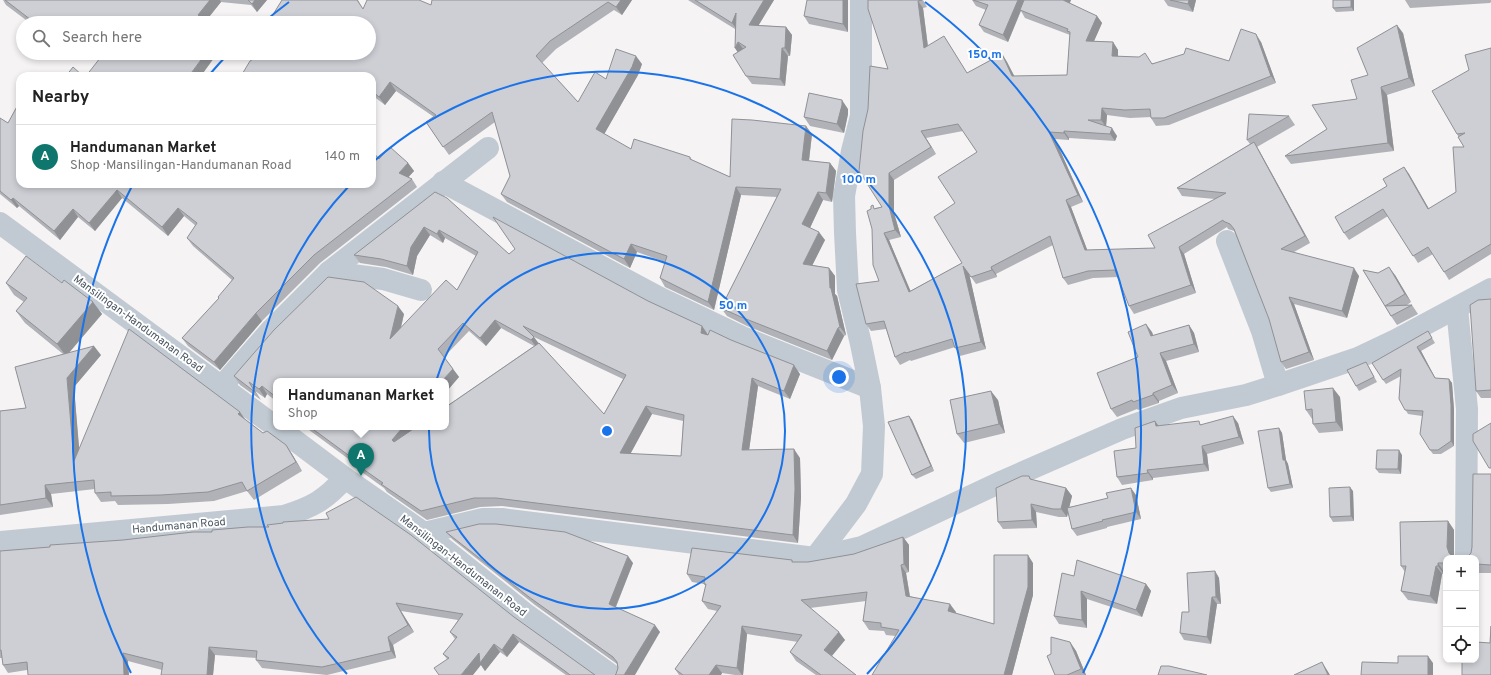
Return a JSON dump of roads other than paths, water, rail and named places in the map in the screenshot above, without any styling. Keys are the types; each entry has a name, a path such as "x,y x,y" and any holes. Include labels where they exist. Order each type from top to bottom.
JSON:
{"street":[{"path":"816,558 856,504 872,474 874,426 870,388 848,290 844,196 852,151 861,116 861,0"},
{"path":"222,386 270,330 329,272 442,182 488,148"},
{"path":"442,182 660,298 742,337 870,388"},
{"name":"Mansilingan-Handumanan Road","path":"0,223 273,425"},
{"path":"1227,241 1262,331 1278,385"},
{"path":"329,272 383,279 421,290"},
{"path":"424,533 483,519 502,519 816,558 862,547 1122,429 1181,408 1246,395 1358,358 1396,340 1491,289"},
{"path":"1457,308 1467,408 1466,555"},
{"name":"Mansilingan-Handumanan Road","path":"280,430 345,478 424,533 527,616 611,675"},
{"name":"Handumanan Road","path":"0,542 284,516 302,511 318,504 331,494 345,478"}],"place":[{"name":"Handumanan Market","path":"361,476"}]}
